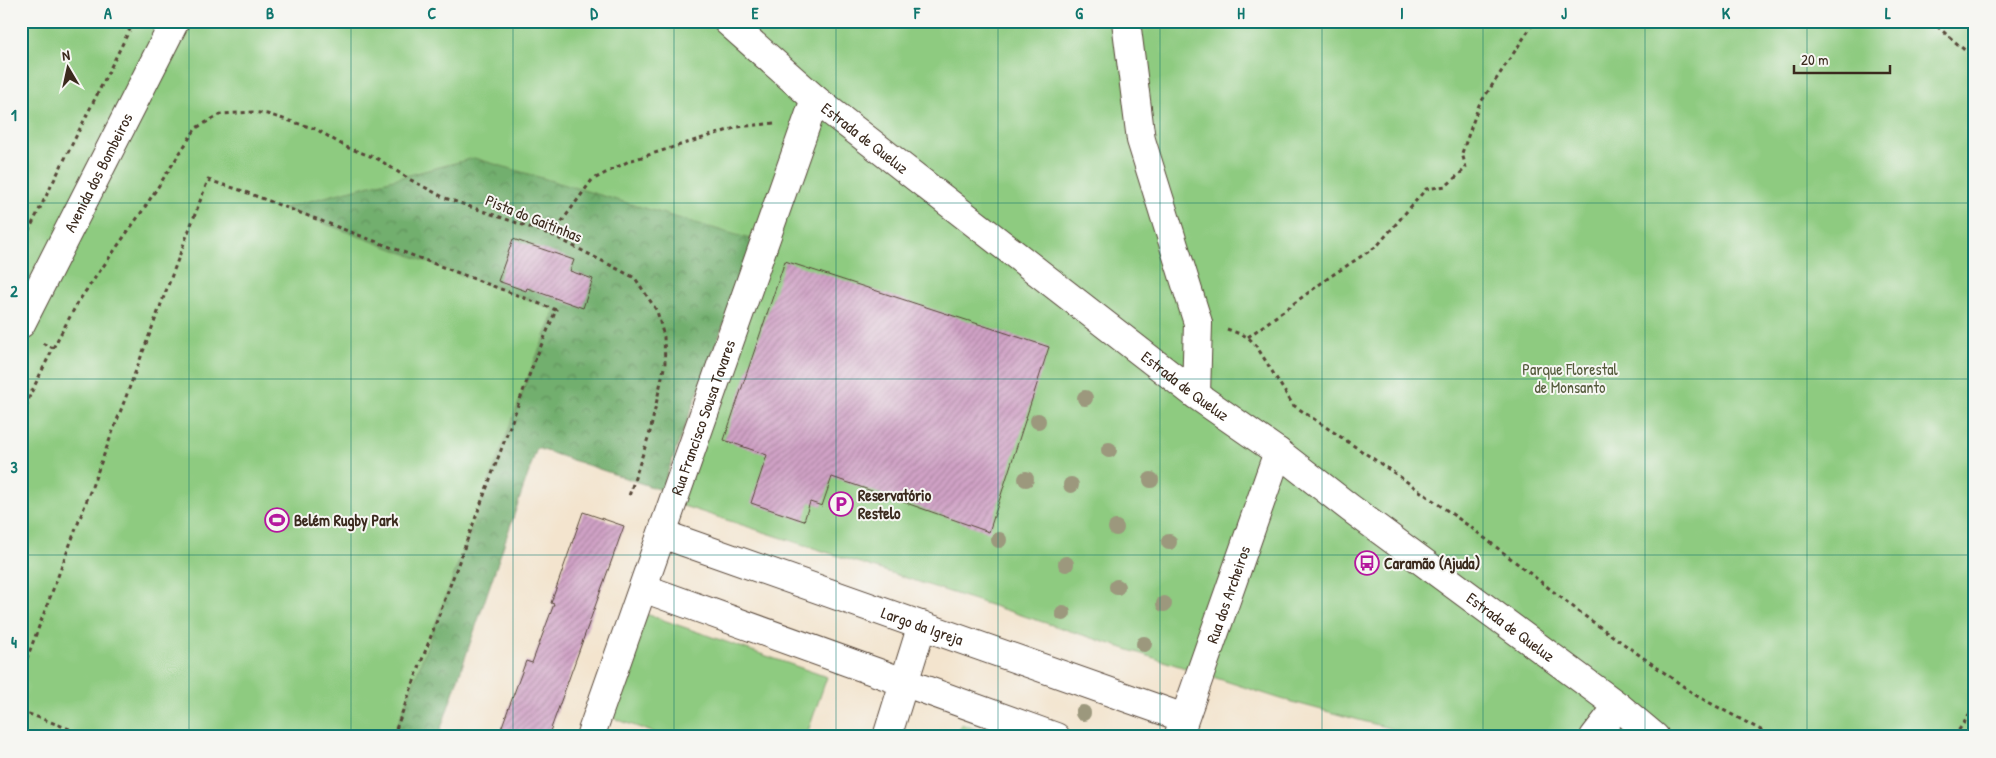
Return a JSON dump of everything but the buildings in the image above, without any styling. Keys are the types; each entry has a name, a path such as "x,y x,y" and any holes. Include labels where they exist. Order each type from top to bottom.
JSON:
{"street":[{"name":"Avenida dos Bombeiros","path":"29,332 175,21"},
{"name":"Estrada de Queluz","path":"727,21 812,109 1196,395 1278,452 1387,536 1618,706 1655,737"},
{"path":"1126,21 1142,140 1198,323 1196,395"},
{"name":"Rua Francisco Sousa Tavares","path":"590,737 812,109"},
{"name":"Rua dos Archeiros","path":"1181,727 1278,452"},
{"name":"Largo da Igreja","path":"662,534 922,625 1181,727"},
{"path":"642,588 1056,737"},
{"path":"887,737 922,625"},
{"path":"1594,737 1618,706"}],"path":[{"path":"21,246 134,21"},
{"path":"1248,337 1330,276 1376,246 1426,189 1446,186 1466,168 1462,153 1478,106 1535,21"},
{"path":"1931,21 1975,59"},
{"path":"552,235 592,180 628,161 738,127 812,109"},
{"name":"Pista do Gaitinhas","path":"21,422 30,395 78,302 143,210 196,128 221,114 252,112 267,114 316,129 346,147 378,160 445,198 552,235 635,278 657,311 664,336 665,363 650,432 629,496"},
{"path":"21,674 208,180 240,190 556,310 533,365 394,737"},
{"path":"1198,323 1209,322 1248,337 1257,347 1293,405 1396,474 1473,529 1586,617 1697,696 1774,737"},
{"path":"29,332 53,348"},
{"path":"1954,737 1975,707"},
{"path":"21,711 91,737"}],"green space":[{"name":"Parque Florestal de Monsanto","path":"21,21 1975,21 1975,737 1422,737 1281,699 671,502 760,242 474,158 283,208 556,310 533,365 393,737 21,737"},
{"path":"175,92 803,114 661,490 537,448 438,737 21,737 21,397"},
{"path":"646,614 827,677 806,737 666,737 610,717"},
{"path":"961,724 1000,737 957,737"}],"place":[{"name":"Reservatório Restelo","path":"841,504"},
{"name":"Belém Rugby Park","path":"277,520"},
{"name":"Caramão (Ajuda)","path":"1367,563"}]}
